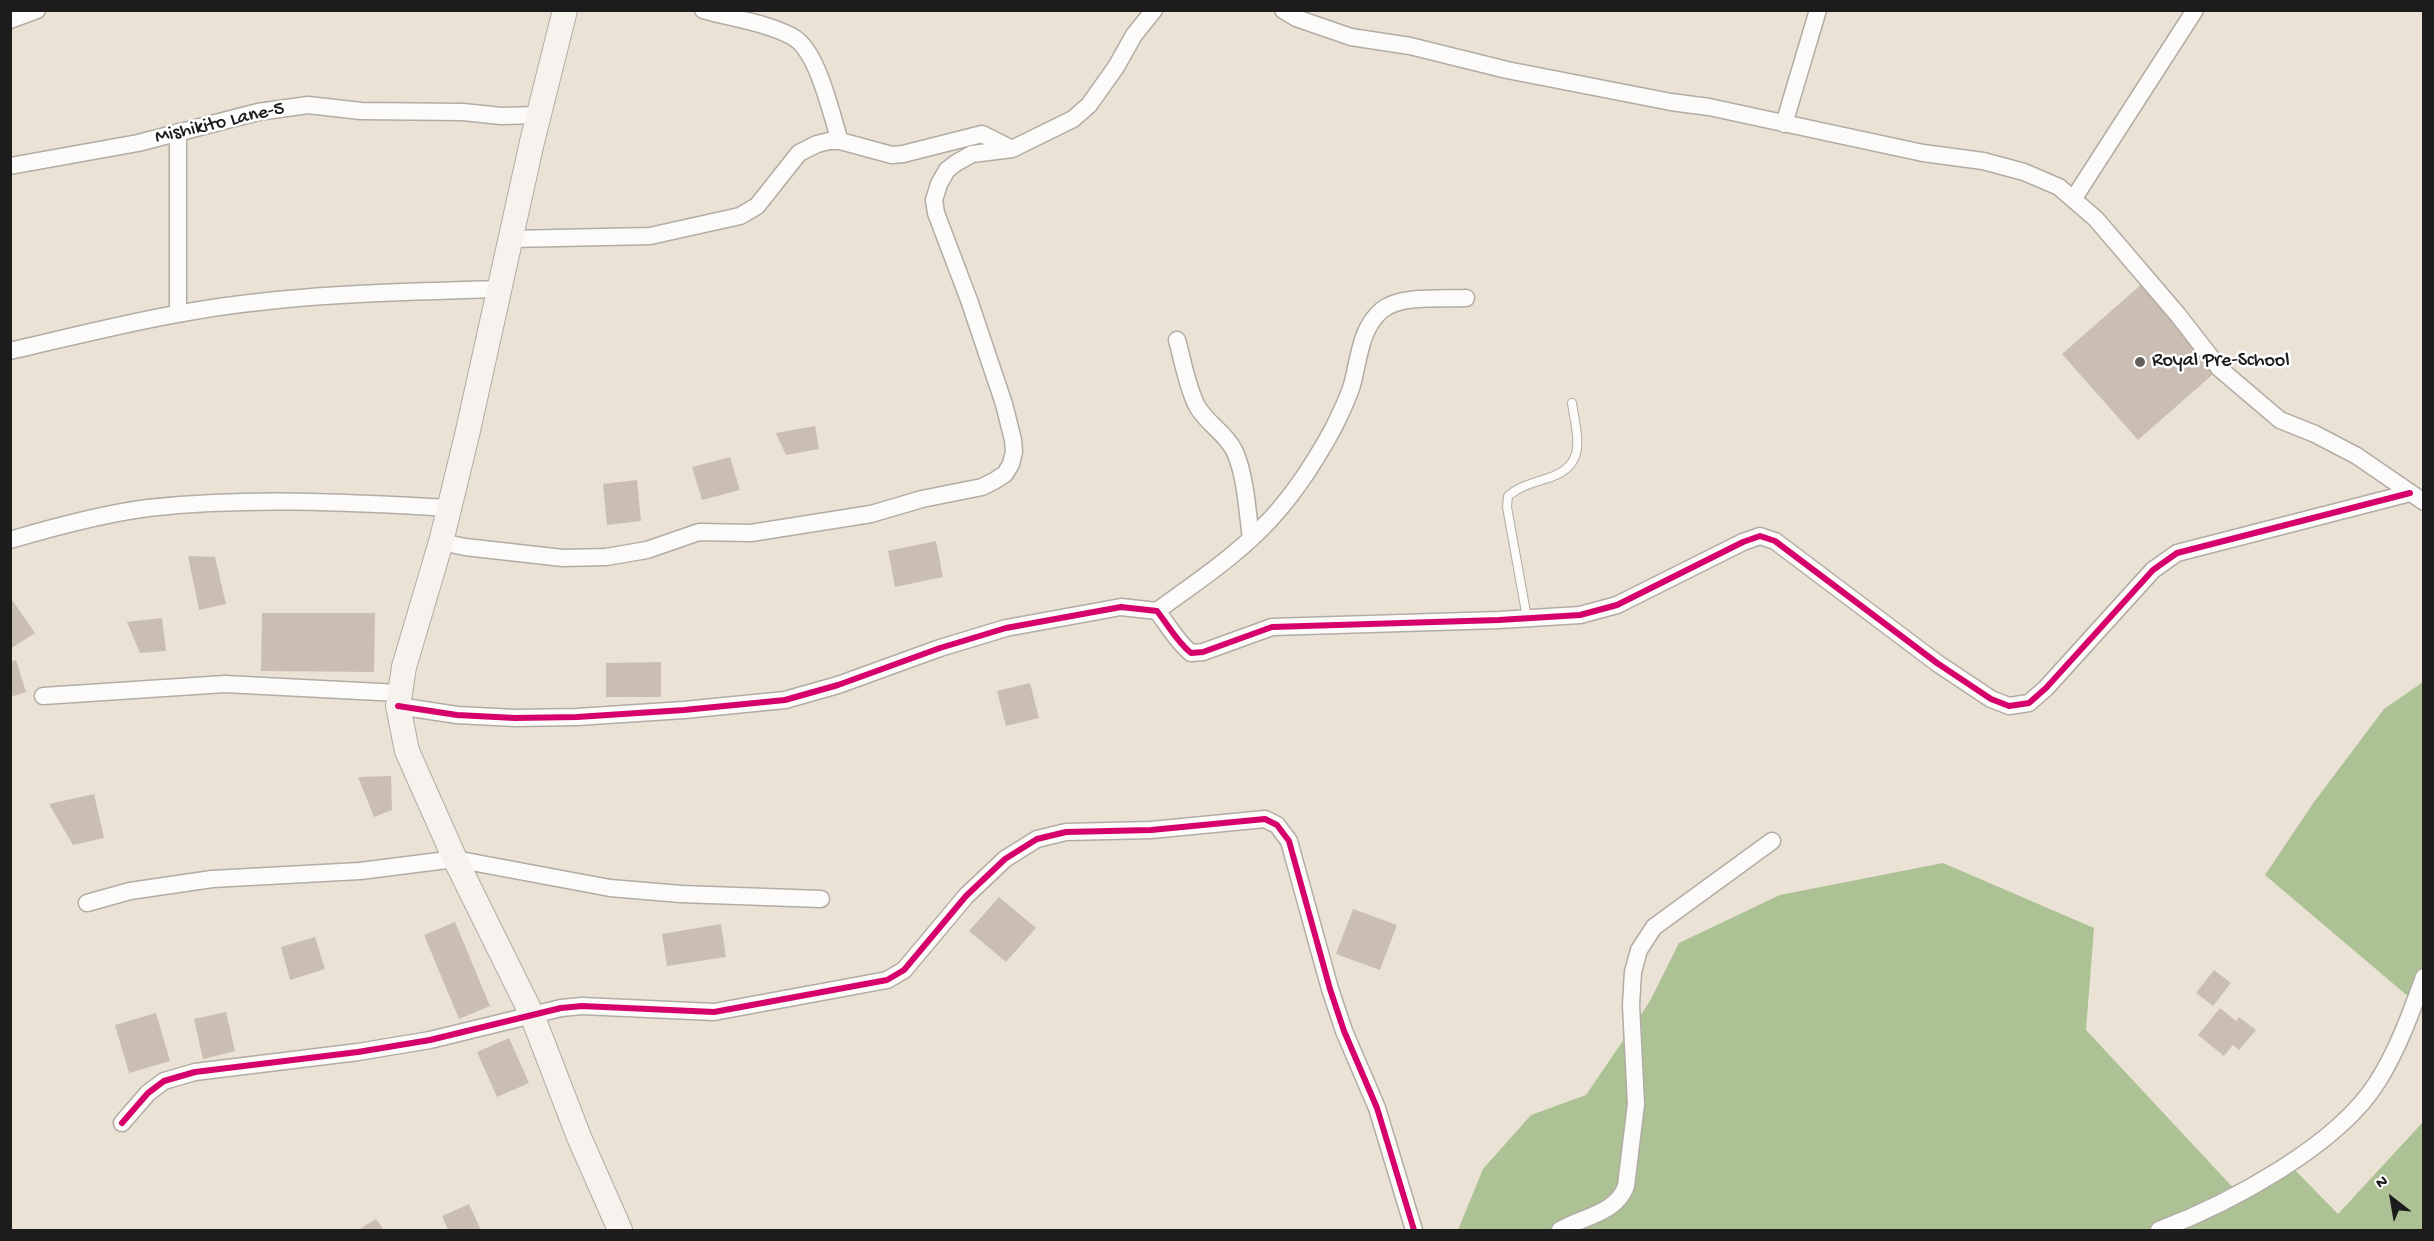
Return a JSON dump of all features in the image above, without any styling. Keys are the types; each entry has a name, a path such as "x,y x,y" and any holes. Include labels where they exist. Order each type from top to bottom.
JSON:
{"street":[{"path":"10,20 37,10"},
{"path":"565,10 467,435 441,542 404,667 398,699 407,751 455,859 532,1015 579,1137 620,1230"},
{"path":"703,10 778,31 794,37 805,47 814,63 840,141"},
{"path":"1283,10 1296,18 1351,37 1410,46 1465,61 1671,102 1708,107 1923,153 1983,161 2024,172 2059,187 2096,219 2178,315 2220,369 2280,420 2316,434 2357,456 2417,497"},
{"path":"1784,124 1818,10"},
{"path":"2074,198 2195,10"},
{"path":"441,542 465,547 563,558 606,557 647,550 699,532 751,533 871,514 922,499 982,487 1005,474 1014,453 1013,440 1004,404 963,282 936,213 934,200 939,184 947,170 972,154 1012,149 1073,119 1089,105 1116,67 1134,35 1154,11"},
{"name":"Mishikito Lane-5","path":"10,166 138,143 258,112 308,105 361,111 463,112 501,117 539,115"},
{"path":"178,132 178,314"},
{"path":"511,239 650,236 740,216 756,206 799,153 817,144 840,141 892,154 903,154 982,134 1012,149"},
{"path":"10,351 178,314 257,303 372,293 500,289"},
{"path":"43,696 225,684 398,699 457,715 515,718 577,717 684,710 785,700 838,685 939,648 1006,628 1121,607 1157,611 1251,538 1300,484 1335,425 1351,388 1360,348 1368,327 1381,311 1396,301 1466,298"},
{"path":"1177,340 1197,405 1206,419 1221,432 1235,453 1241,474 1251,538"},
{"path":"1157,611 1182,646 1191,653 1203,652 1272,627 1580,615 1617,605 1743,542 1760,536 1775,541 1937,663 1991,699 2009,706 2029,703 2046,688 2153,570 2176,554 2417,497"},
{"path":"10,540 87,520 147,508 242,503 333,502 448,508"},
{"path":"122,1124 148,1093 164,1081 195,1072 358,1052 430,1040 561,1008 582,1006 714,1012 886,980 904,970 966,896 1005,859 1037,839 1066,832 1150,830 1265,819 1277,825 1289,841 1330,989 1344,1031 1377,1108 1414,1230"},
{"path":"1560,1230 1614,1203 1623,1195 1626,1186 1636,1104 1631,1005 1633,972 1639,950 1654,927 1772,841"},
{"path":"87,903 129,891 212,879 360,871 455,859 610,888 681,894 821,899"},
{"path":"2159,1230 2246,1191 2295,1160 2337,1127 2377,1082 2408,1022 2424,977"}],"lane":[{"path":"1527,618 1507,507 1508,496 1519,486 1555,475 1574,459 1579,448 1572,403"}],"green space":[{"path":"2423,682 2423,1009 2265,875 2314,802 2384,709"},
{"path":"1943,863 2094,928 2086,1030 2239,1194 2289,1164 2338,1214 2423,1122 2423,1230 1458,1230 1483,1169 1531,1115 1586,1095 1650,1001 1679,943 1780,895"}],"building":[{"name":"Royal Pre-School","path":"2143,283 2219,369 2138,440 2062,354"},
{"path":"815,426 819,449 786,455 776,433"},
{"path":"730,457 740,490 702,500 692,467"},
{"path":"637,480 641,521 607,525 603,484"},
{"path":"936,541 943,577 895,587 888,551"},
{"path":"188,556 215,557 226,604 199,610"},
{"path":"10,597 35,633 10,649"},
{"path":"262,613 375,613 374,672 261,671"},
{"path":"162,618 166,651 140,653 127,622"},
{"path":"16,660 26,692 10,697 10,662"},
{"path":"661,662 661,697 606,697 606,663"},
{"path":"1030,683 1039,718 1006,726 997,691"},
{"path":"391,776 392,810 374,817 358,777"},
{"path":"94,794 104,838 73,845 49,804"},
{"path":"999,897 1036,928 1006,962 969,931"},
{"path":"1353,909 1397,925 1380,970 1336,954"},
{"path":"455,922 490,1006 459,1019 424,935"},
{"path":"721,924 726,957 667,966 662,934"},
{"path":"315,937 325,969 290,980 281,947"},
{"path":"2214,970 2231,983 2213,1006 2196,993"},
{"path":"2220,1008 2236,1021 2239,1017 2256,1030 2239,1050 2233,1045 2224,1056 2198,1035"},
{"path":"226,1012 235,1051 203,1059 194,1019"},
{"path":"156,1013 170,1061 129,1073 115,1025"},
{"path":"509,1038 529,1083 497,1097 477,1052"},
{"path":"469,1204 481,1230 448,1230 442,1216"},
{"path":"376,1219 384,1230 358,1230"}],"cycle path":[{"path":"398,706 457,715 515,718 577,717 684,710 785,700 838,685 940,648 1006,628 1121,607 1157,611 1177,639 1191,653 1203,652 1272,627 1499,620 1580,615 1617,605 1743,542 1760,536 1775,541 1937,663 1991,699 2009,706 2029,703 2046,688 2153,570 2177,553 2410,493"},
{"path":"122,1123 148,1093 164,1081 195,1072 358,1052 430,1040 561,1008 582,1006 714,1012 887,980 904,970 966,896 1005,859 1037,839 1066,832 1151,830 1265,819 1277,825 1289,841 1330,989 1344,1031 1377,1108 1414,1230"}],"place":[{"name":"Royal Pre-School","path":"2140,362"}]}
